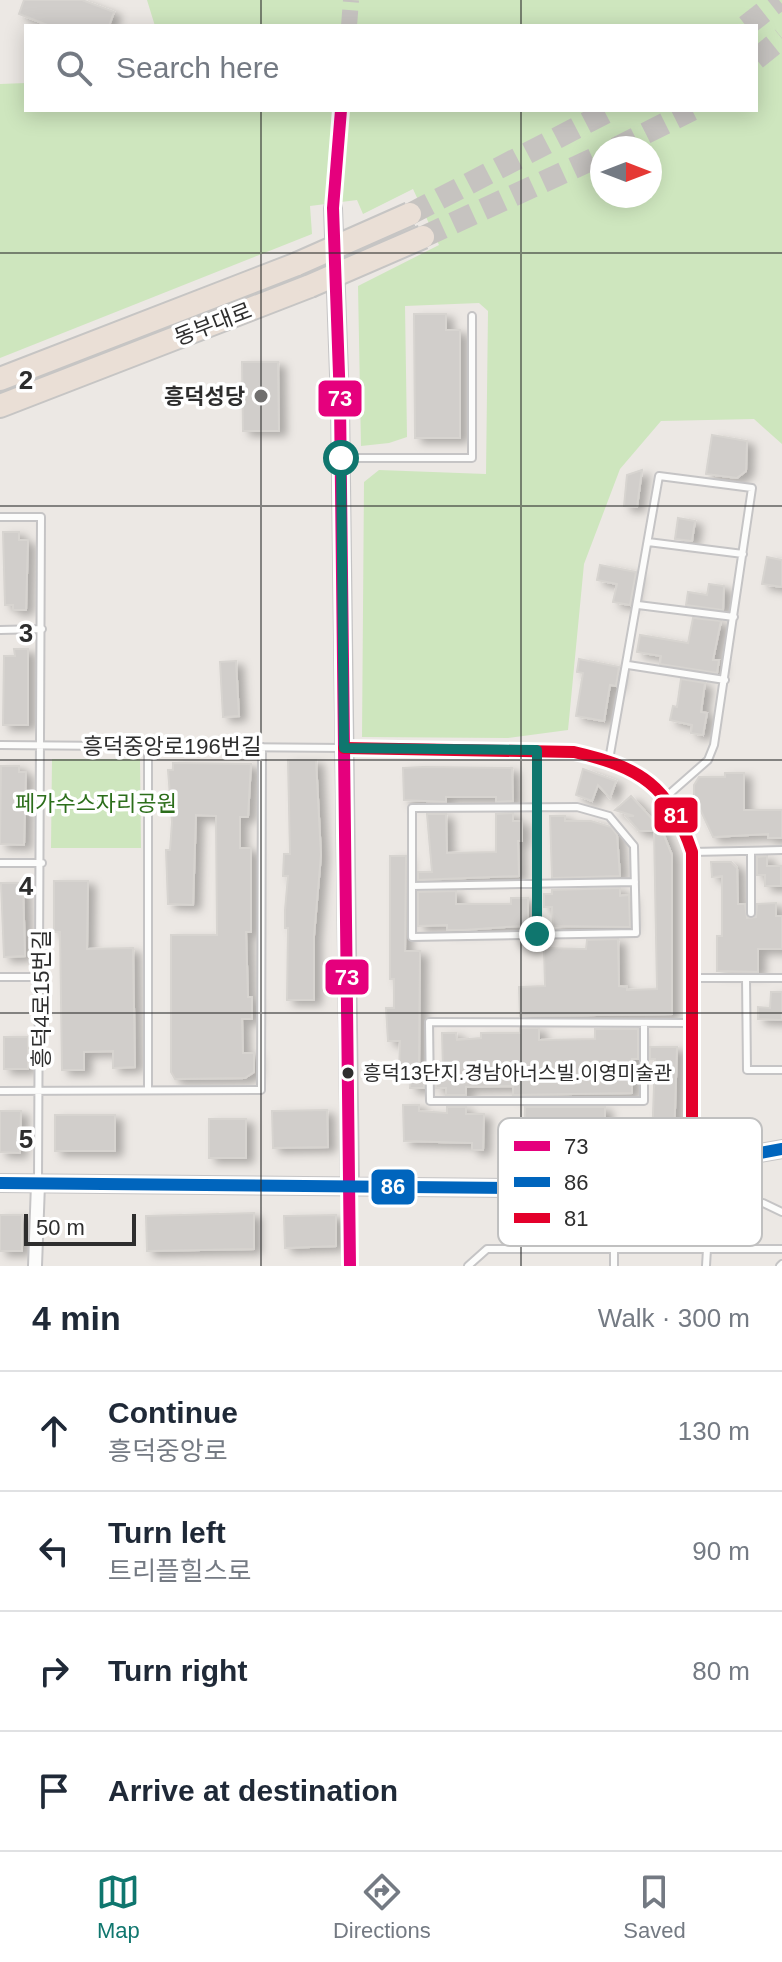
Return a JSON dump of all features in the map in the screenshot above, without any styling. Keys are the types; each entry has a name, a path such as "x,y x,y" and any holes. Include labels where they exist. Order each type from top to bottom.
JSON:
{"highway":[{"name":"동부대로","path":"10,375 297,264 410,214"},
{"name":"동부대로","path":"0,406 310,286 423,237"}],"street":[{"path":"333,208 341,458 350,1266"},
{"path":"344,748 537,750 609,760 640,774 667,796 683,825 692,852 692,1118"},
{"path":"762,1153 782,1149"},
{"path":"2,1184 498,1188"},
{"path":"35,1266 38,1184"}],"lane":[{"path":"341,458 472,458 472,316"},
{"path":"609,760 659,476 752,488 714,745 708,760 667,796"},
{"name":"흥덕4로15번길","path":"0,517 41,517 43,746 38,1184"},
{"path":"648,542 743,554"},
{"path":"638,605 734,617"},
{"path":"0,630 42,629"},
{"path":"628,665 725,680"},
{"name":"흥덕중앙로196번길","path":"0,745 344,748"},
{"path":"148,746 148,1090"},
{"path":"41,1090 261,1090 262,747"},
{"path":"537,750 537,934"},
{"path":"536,806 577,807 609,816 634,846 636,933 412,937 412,808 536,806"},
{"path":"692,852 782,850"},
{"path":"751,851 751,913"},
{"path":"0,863 42,863"},
{"path":"412,886 635,882"},
{"path":"0,977 41,977"},
{"path":"693,978 782,978"},
{"path":"746,978 747,1070 782,1070"},
{"path":"644,1023 644,1101 430,1101 429,1022 693,1023"},
{"name":"흥덕4로15번길","path":"0,1091 41,1090"},
{"path":"762,1203 782,1212"},
{"path":"614,1248 614,1266"},
{"path":"468,1266 487,1249 782,1249"},
{"path":"706,1266 707,1249"}],"green space":[{"path":"147,0 782,0 782,444 754,419 661,421 620,469 584,564 568,730 508,738 362,737 364,482 379,470 486,474 488,311 479,303 405,306 407,437 389,443 361,446 358,286 439,245 413,189 363,214 357,200 310,206 312,234 0,358 0,84 24,83 24,112 758,112 758,24 154,24"},
{"name":"페가수스자리공원","path":"52,759 140,759 141,848 51,848"}],"building":[{"path":"24,0 82,0 114,12 110,24 45,24 19,14"},
{"path":"414,314 446,314 446,330 460,330 460,438 415,438"},
{"name":"흥덕성당","path":"242,362 278,362 279,431 243,431"},
{"path":"712,435 747,441 746,471 737,478 706,474"},
{"path":"642,470 637,507 624,506 627,475"},
{"path":"678,518 695,521 692,541 675,539"},
{"path":"3,532 19,532 19,540 28,540 26,610 13,610 13,605 5,605"},
{"path":"767,557 782,560 782,587 762,584"},
{"path":"600,565 636,572 630,605 613,602 617,584 597,580"},
{"path":"709,584 724,586 723,610 686,605 688,592 707,595"},
{"path":"693,618 721,621 713,660 719,660 717,673 660,664 661,656 637,652 640,635 688,643"},
{"path":"14,649 28,649 28,725 3,725 4,656 15,656"},
{"path":"579,659 619,667 616,686 610,685 604,721 576,716 583,673 577,672"},
{"path":"236,661 239,716 223,717 220,662"},
{"path":"681,679 705,683 701,712 707,713 703,735 691,733 692,725 670,720 673,706 677,707"},
{"path":"288,760 316,760 321,855 314,936 314,1000 287,1000 288,928 285,928 285,910 288,876 283,876 284,854 290,854"},
{"path":"173,763 251,764 248,817 240,817 240,848 251,848 251,932 246,932 248,997 252,997 252,1019 242,1019 243,1053 254,1053 254,1072 245,1078 175,1079 171,1072 171,935 217,935 216,816 196,815 193,905 168,904 166,850 170,850 172,822 168,770 173,770"},
{"path":"1,766 19,766 19,772 26,772 24,845 0,844"},
{"path":"403,768 512,768 513,801 496,802 496,797 446,797 446,802 404,800"},
{"path":"583,769 616,781 610,798 598,785 592,801 576,795"},
{"path":"725,773 744,773 744,810 782,810 782,838 768,838 768,834 713,837 694,796 694,785 699,777 725,777"},
{"path":"631,796 654,821 654,811 672,855 672,1014 520,1016 519,987 545,986 544,948 586,949 587,940 618,939 619,986 627,987 627,990 657,989 654,831 639,831 626,816 634,816 615,810"},
{"path":"513,813 513,821 522,821 522,841 518,841 519,876 418,880 418,872 432,872 427,814 446,814 447,853 496,852 496,814"},
{"path":"550,816 565,816 565,821 591,821 611,827 617,835 620,876 552,878"},
{"path":"390,856 406,856 405,951 420,951 419,1071 424,1071 424,1088 410,1088 411,1074 399,1073 400,1041 388,1041 386,1008 394,1008 394,979 390,979"},
{"path":"767,856 767,866 781,866 781,886 765,886 765,875 757,875 757,857"},
{"path":"711,862 731,862 737,868 738,904 745,904 747,918 756,917 757,904 776,903 776,916 782,916 782,949 758,949 758,972 717,971 717,936 722,936 722,876 712,877"},
{"path":"54,881 88,881 87,949 133,948 135,1067 113,1068 113,1051 84,1052 84,1070 62,1070 60,932 54,932"},
{"path":"1,883 23,883 25,956 4,957"},
{"path":"620,888 620,896 629,895 630,927 553,926 552,907 544,907 544,894 552,894 552,890"},
{"path":"456,891 456,904 511,904 511,898 528,898 528,920 521,926 464,930 447,930 447,925 418,926 418,892"},
{"path":"771,992 782,992 782,1020 758,1019 758,1007 770,1008"},
{"path":"520,1028 539,1028 539,1040 595,1039 595,1029 638,1029 638,1059 632,1059 632,1093 513,1095 513,1086 466,1087 466,1095 446,1095 446,1088 436,1088 436,1070 443,1070 442,1033 456,1033 457,1040 481,1038 481,1033 520,1033"},
{"path":"4,1037 28,1037 28,1069 4,1069"},
{"path":"650,1047 677,1047 675,1118 653,1118 655,1059 650,1059"},
{"path":"403,1105 419,1105 419,1111 447,1113 447,1107 466,1107 466,1114 484,1114 483,1150 472,1150 472,1143 404,1141"},
{"path":"525,1107 605,1107 605,1118 525,1118"},
{"path":"327,1110 328,1147 273,1148 272,1111"},
{"path":"0,1111 21,1111 20,1153 0,1152"},
{"path":"55,1115 115,1115 115,1151 55,1151"},
{"path":"209,1119 246,1119 246,1158 209,1158"},
{"path":"254,1213 254,1249 147,1251 146,1216"},
{"path":"0,1215 22,1215 22,1251 0,1251"},
{"path":"336,1215 336,1246 285,1248 284,1216"}],"tunnel":[{"path":"349,24 351,0"},
{"path":"749,24 779,0"},
{"path":"758,57 782,38"},
{"path":"333,208 341,112"},
{"path":"410,214 607,112"},
{"path":"640,136 688,112"},
{"path":"423,237 590,160"}],"transit line":[{"name":"73","path":"341,112 333,208 340,402 350,1266"},
{"name":"81","path":"344,748 574,752 635,773 662,795 674,811 692,852 692,1118"},
{"name":"86","path":"762,1153 782,1149"},
{"name":"86","path":"0,1183 498,1188"}],"place":[{"name":"흥덕성당","path":"261,396"},
{"name":"흥덕13단지.경남아너스빌.이영미술관","path":"348,1073"}],"route":[{"path":"341,458 344,748 537,750 537,934"}]}
